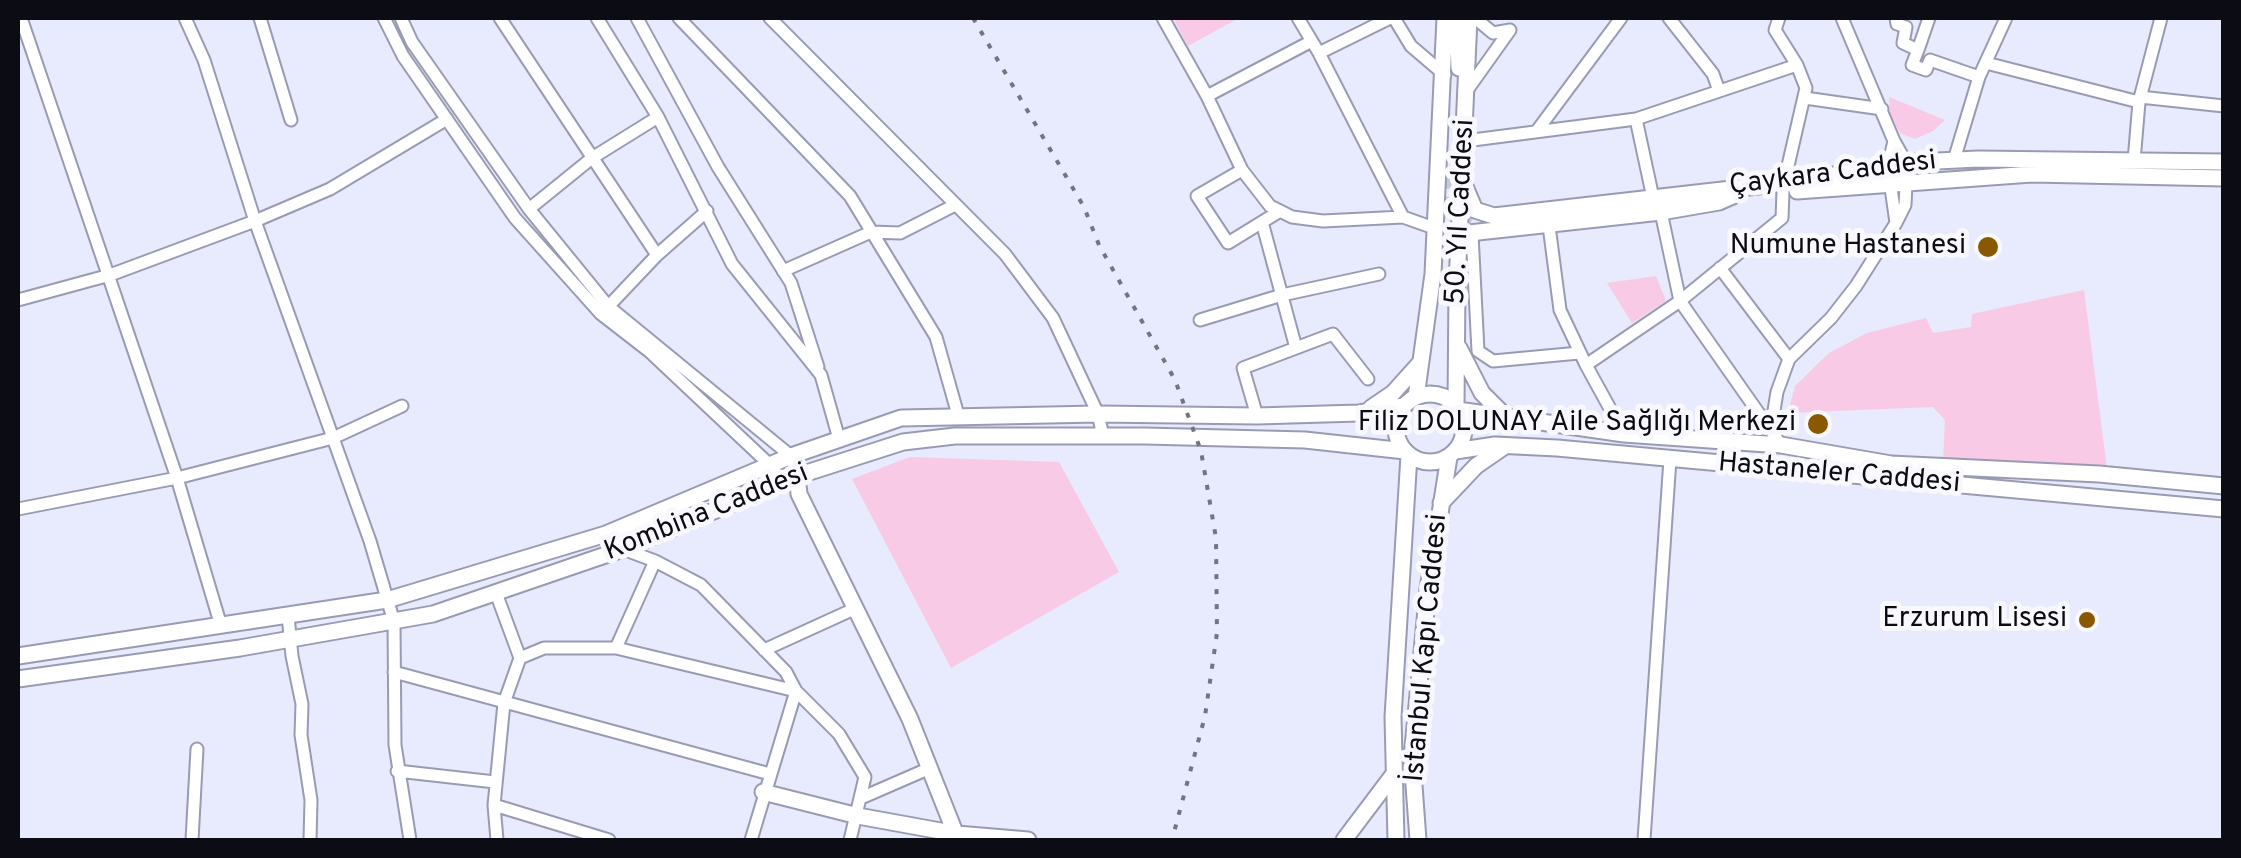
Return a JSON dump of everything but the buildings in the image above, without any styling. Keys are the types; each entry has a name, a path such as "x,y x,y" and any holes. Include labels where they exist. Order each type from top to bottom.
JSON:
{"main road":[{"name":"50. Yıl Caddesi","path":"1410,401 1428,328 1446,18"},
{"path":"1457,18 1458,178"},
{"name":"50. Yıl Caddesi","path":"1457,408 1458,346 1472,231 1458,178 1465,141 1472,18"},
{"name":"Çaykara Caddesi","path":"1458,178 1475,210 1494,216 1657,205 1889,175 1907,164 1954,160 2224,162"},
{"name":"Çaykara Caddesi","path":"1889,175 1908,181 2032,174 2224,178"},
{"name":"Çaykara Caddesi","path":"1472,231 1783,188"},
{"path":"1472,231 1550,226 1657,205 1719,202 1735,195"},
{"path":"1458,346 1482,393 1507,418"},
{"path":"1365,412 1393,393 1422,360"},
{"path":"1396,840 1393,716 1407,453 1396,428 1410,401 1440,396 1457,408 1464,434 1452,454 1424,462 1407,453"},
{"name":"Kombina Caddesi","path":"18,652 388,600 606,534 770,464 900,418 1257,416 1365,412 1410,401"},
{"name":"Hastaneler Caddesi","path":"1457,408 1624,434 1781,445 1891,464 2098,474 2224,486"},
{"name":"Kombina Caddesi","path":"18,678 240,648 433,614 623,549 789,479 903,442 932,437 1306,440 1407,453"},
{"path":"1442,502 1476,466 1506,446"},
{"name":"Hastaneler Caddesi","path":"1452,454 1506,446 2224,510"},
{"name":"İstanbul Kapı Caddesi","path":"1418,840 1412,758 1428,589 1452,454"},
{"path":"789,479 910,719 958,837"},
{"path":"1344,840 1393,775"},
{"path":"764,792 958,837 1017,839"}],"street":[{"path":"21,18 177,478 221,626"},
{"path":"185,18 204,60 388,600 394,622 398,771 410,840"},
{"path":"260,18 291,120"},
{"path":"384,18 403,56 515,218 604,310 789,479"},
{"path":"401,18 412,42 604,310 791,456 789,479"},
{"path":"500,18 658,255"},
{"path":"597,18 658,118 732,264 821,375"},
{"path":"637,18 718,166 791,283 839,439"},
{"path":"679,18 850,196 936,337 958,415"},
{"path":"770,18 1004,254 1053,318 1098,414 1103,436"},
{"path":"1163,18 1207,96 1242,170 1270,206 1292,217 1323,221 1403,216 1434,228"},
{"path":"1298,18 1403,216"},
{"path":"1207,96 1392,18 1411,46 1445,75"},
{"path":"1472,18 1493,33 1510,30"},
{"path":"1468,89 1520,18"},
{"path":"1536,132 1621,18"},
{"path":"1669,18 1713,74 1718,88"},
{"path":"1586,365 1680,301 1782,218 1783,188 1806,88 1775,30 1779,18"},
{"path":"1771,429 1776,392 1789,359 1831,318 1856,286 1905,204 1907,164 1842,18"},
{"path":"1896,18 1897,24 1906,27 1903,43 1918,50"},
{"path":"1930,18 1912,65 1926,70 1930,60 1979,77"},
{"path":"1954,160 1979,77 2006,18"},
{"path":"2134,162 2140,99 2162,18"},
{"path":"1986,63 2140,99 2224,106"},
{"path":"1465,141 1636,118 1797,65"},
{"path":"1805,98 1882,109"},
{"path":"529,209 592,158 658,118"},
{"path":"1636,118 1680,301 1781,445"},
{"path":"18,300 110,275 330,190 448,119"},
{"path":"1894,141 1889,175 1896,223"},
{"path":"1242,170 1197,196 1228,243 1280,211"},
{"path":"783,271 870,232 900,233 953,206"},
{"path":"604,310 707,211"},
{"path":"1262,222 1296,348"},
{"path":"1550,226 1560,310 1624,434"},
{"path":"1472,231 1478,351 1493,361 1579,352"},
{"path":"1720,268 1789,359"},
{"path":"1200,320 1379,274"},
{"path":"1257,416 1243,368 1332,334 1368,379"},
{"path":"18,508 177,478 333,438 402,406"},
{"path":"1644,840 1670,459"},
{"path":"623,549 655,560 701,585 786,672 796,691 839,734 865,777 850,840"},
{"path":"616,648 655,560"},
{"path":"496,593 520,658 504,704 494,806 497,840"},
{"path":"764,650 854,608"},
{"path":"288,616 302,704 310,840"},
{"path":"520,658 544,648 616,648 796,691"},
{"path":"394,672 770,774"},
{"path":"751,840 796,691"},
{"path":"192,840 197,749"},
{"path":"861,798 930,768"},
{"path":"398,771 496,782"},
{"path":"494,806 609,840"}],"shaded area":[{"path":"1173,18 1239,18 1188,46"},
{"path":"1889,97 1945,120 1915,139 1900,133 1890,115"},
{"path":"1656,276 1666,301 1632,323 1607,283"},
{"path":"2084,290 2107,469 1943,462 1945,420 1933,407 1788,413 1795,386 1829,353 1867,333 1926,318 1933,333 1971,327 1972,314"},
{"path":"910,457 1059,462 1119,572 951,668 852,479"}],"tunnel":[{"path":"1454,174 1453,212 1458,220 1485,225"}],"railway":[{"path":"973,18 1084,207 1099,245 1175,380 1201,451 1216,538 1217,633 1205,716 1172,840"}],"place":[{"name":"Numune Hastanesi","path":"1988,247"},
{"name":"Filiz DOLUNAY Aile Sağlığı Merkezi","path":"1818,424"},
{"name":"Erzurum Lisesi","path":"2087,620"}]}
